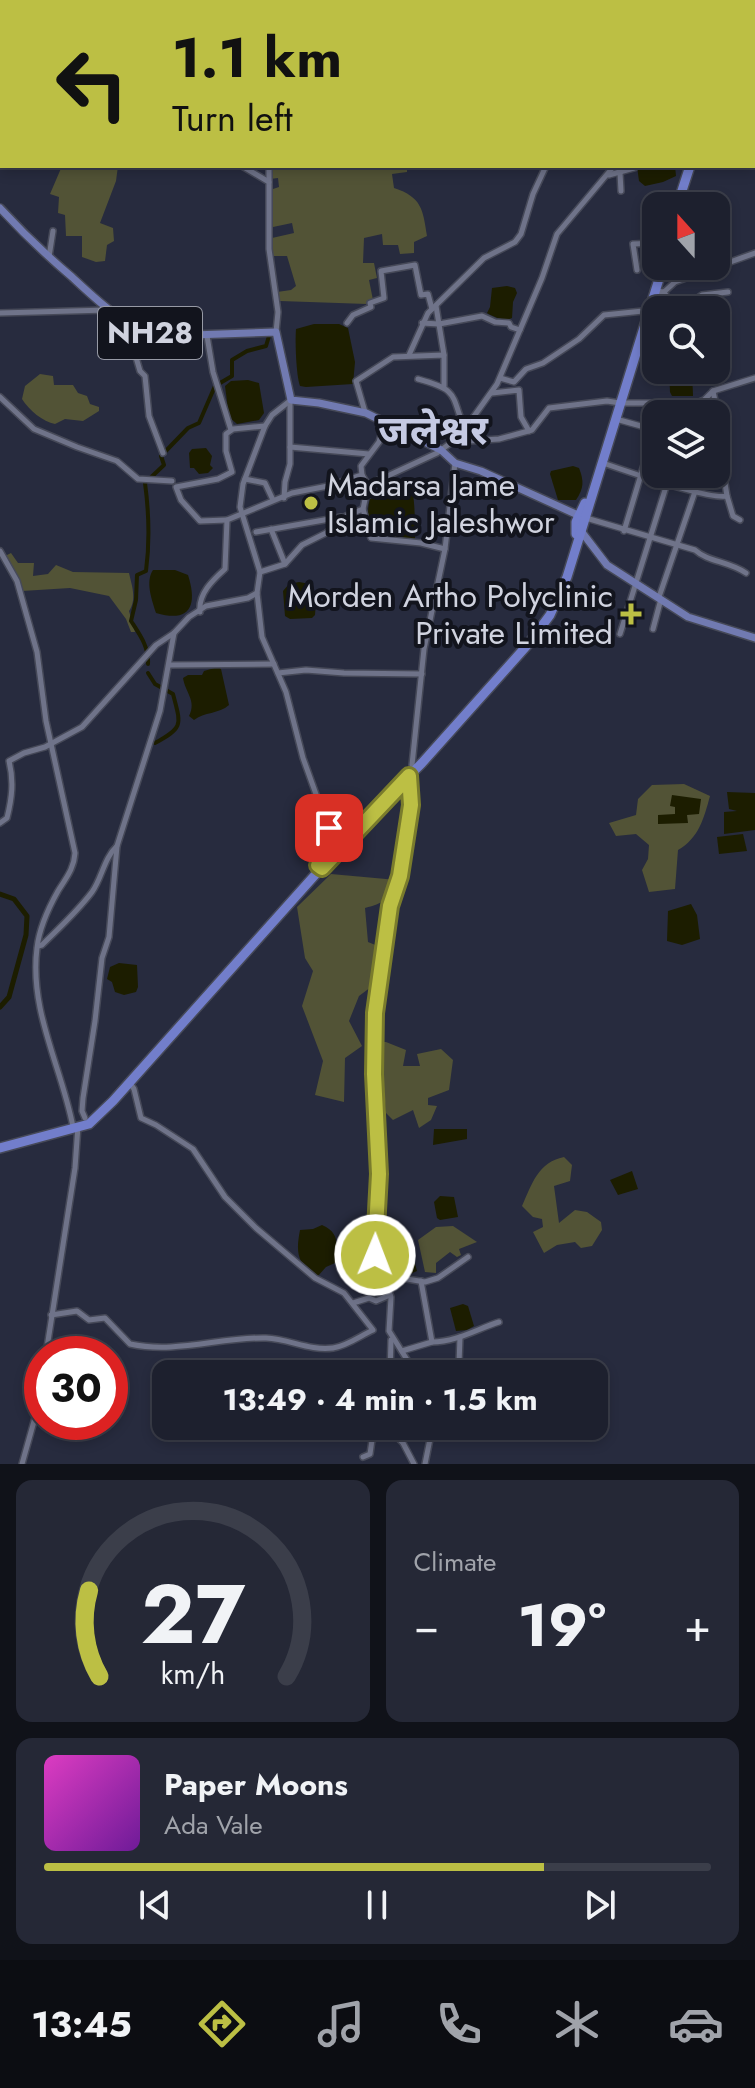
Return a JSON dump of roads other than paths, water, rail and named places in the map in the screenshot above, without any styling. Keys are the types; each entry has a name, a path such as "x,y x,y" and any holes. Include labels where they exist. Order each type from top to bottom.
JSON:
{"highway":[{"path":"684,192 691,168"},
{"path":"79,1124 122,1085 543,625 567,577 584,506 618,403 660,292 660,280"},
{"path":"0,1148 79,1124 89,1124 130,1083 335,847 415,765 545,615 602,463 642,315"}],"main road":[{"name":"NH28","path":"0,208 107,310 150,333 182,337 276,332"},
{"path":"276,332 291,400 366,413 441,450 455,463 481,471 582,516"},
{"path":"580,530 607,565 688,617 755,638"}],"street":[{"path":"245,168 269,182"},
{"path":"269,168 269,249 278,312 276,332"},
{"path":"409,355 422,323 434,308 484,258 515,242 521,234 533,194 545,168"},
{"path":"368,485 441,450 464,429 500,378 557,234 613,168"},
{"path":"608,175 634,168"},
{"path":"620,173 621,191"},
{"path":"49,258 53,231"},
{"path":"637,270 633,244 642,244"},
{"path":"730,261 755,253"},
{"path":"347,323 353,315 371,307 370,303 384,298 381,271 415,265 421,295 428,294 439,324 444,355 444,386 456,402 464,429"},
{"path":"680,280 660,292 670,302 690,303 702,295 728,292"},
{"path":"0,313 107,310"},
{"path":"500,378 514,382 526,369 543,363 579,339 604,315 642,311"},
{"path":"422,323 439,324 482,316 487,320 509,323 520,330"},
{"path":"116,317 115,325 123,344 135,354 140,371 145,376 149,416 163,453"},
{"path":"207,336 213,372 231,430"},
{"path":"366,413 356,381 387,359 409,355 444,355"},
{"path":"704,400 713,391 755,378"},
{"path":"418,379 444,386"},
{"path":"491,393 519,390 521,417 529,431"},
{"path":"713,391 715,400"},
{"path":"0,397 34,429 117,461 138,479 172,481"},
{"path":"291,400 272,415 265,426 240,499 260,572 257,593 262,637 290,706 303,758 335,847"},
{"path":"284,498 291,400"},
{"path":"452,442 499,439 529,431 537,426 549,408 607,401 642,403"},
{"path":"616,419 642,426"},
{"path":"385,422 379,442 361,466 368,485 363,509 371,538 421,543 445,549"},
{"path":"265,426 231,430 226,434 226,451 232,472 218,479 176,487 181,500 200,521 227,520 292,493 362,475"},
{"path":"290,447 369,454"},
{"path":"390,1360 390,1295 372,1243 376,1229 379,1174 374,1074 375,1013 390,906 400,876 411,805 415,765 414,727 453,505 455,463"},
{"path":"602,463 640,475"},
{"path":"624,531 642,471"},
{"path":"245,479 265,483 273,500"},
{"path":"620,634 665,488"},
{"path":"683,488 727,496"},
{"path":"653,629 660,598 696,488"},
{"path":"726,488 733,516 740,520"},
{"path":"256,532 346,516 363,509"},
{"path":"260,572 285,564 302,545 326,533 346,516"},
{"path":"582,516 695,550 702,557 729,563 746,573"},
{"path":"200,612 202,596 215,575 225,569 227,520"},
{"path":"271,529 285,564"},
{"path":"0,551 17,581 32,634 75,858 49,911 38,946 38,987 47,1038 79,1124"},
{"path":"0,823 7,818 11,801 13,781 9,761 84,725 160,641 174,633 189,617 218,603 248,598 257,593"},
{"path":"48,1336 75,1168 102,958 109,937 117,846 160,711 174,633"},
{"path":"170,665 274,664"},
{"path":"278,673 306,670 422,674"},
{"path":"38,946 72,916 92,891 109,855 117,846"},
{"path":"51,1315 77,1311 89,1320 105,1318 125,1340 140,1346 182,1348 200,1342 263,1338 284,1340 313,1349 338,1347 373,1330 344,1293 315,1278 256,1228 220,1190 193,1149 141,1118 130,1083"},
{"path":"383,1275 425,1282 438,1278 468,1257"},
{"path":"421,1281 432,1342"},
{"path":"353,1303 369,1298 376,1301 390,1295"},
{"path":"402,1351 460,1337 499,1322"},
{"path":"459,1360 460,1337"},
{"path":"391,1339 407,1360"},
{"path":"22,1464 29,1440"},
{"path":"363,1457 370,1454 372,1440"},
{"path":"401,1440 414,1464"},
{"path":"425,1464 430,1440"}],"waterway":[{"path":"148,664 141,636 131,621 137,575 146,571 148,527 145,483 164,465 161,456 188,428 199,423 215,386 232,376 232,360 247,351 266,346 269,336"},
{"path":"148,673 155,684 173,694 178,719 176,729 155,743"},
{"path":"0,894 14,899 27,916 26,935 9,997 0,1007"}],"place":[{"name":"Madarsa Jame Islamic Jaleshwor","path":"311,503"},
{"name":"Morden Artho Polyclinic Private Limited","path":"631,614"}],"district":[{"name":"जलेश्वर","path":"433,430"}]}
